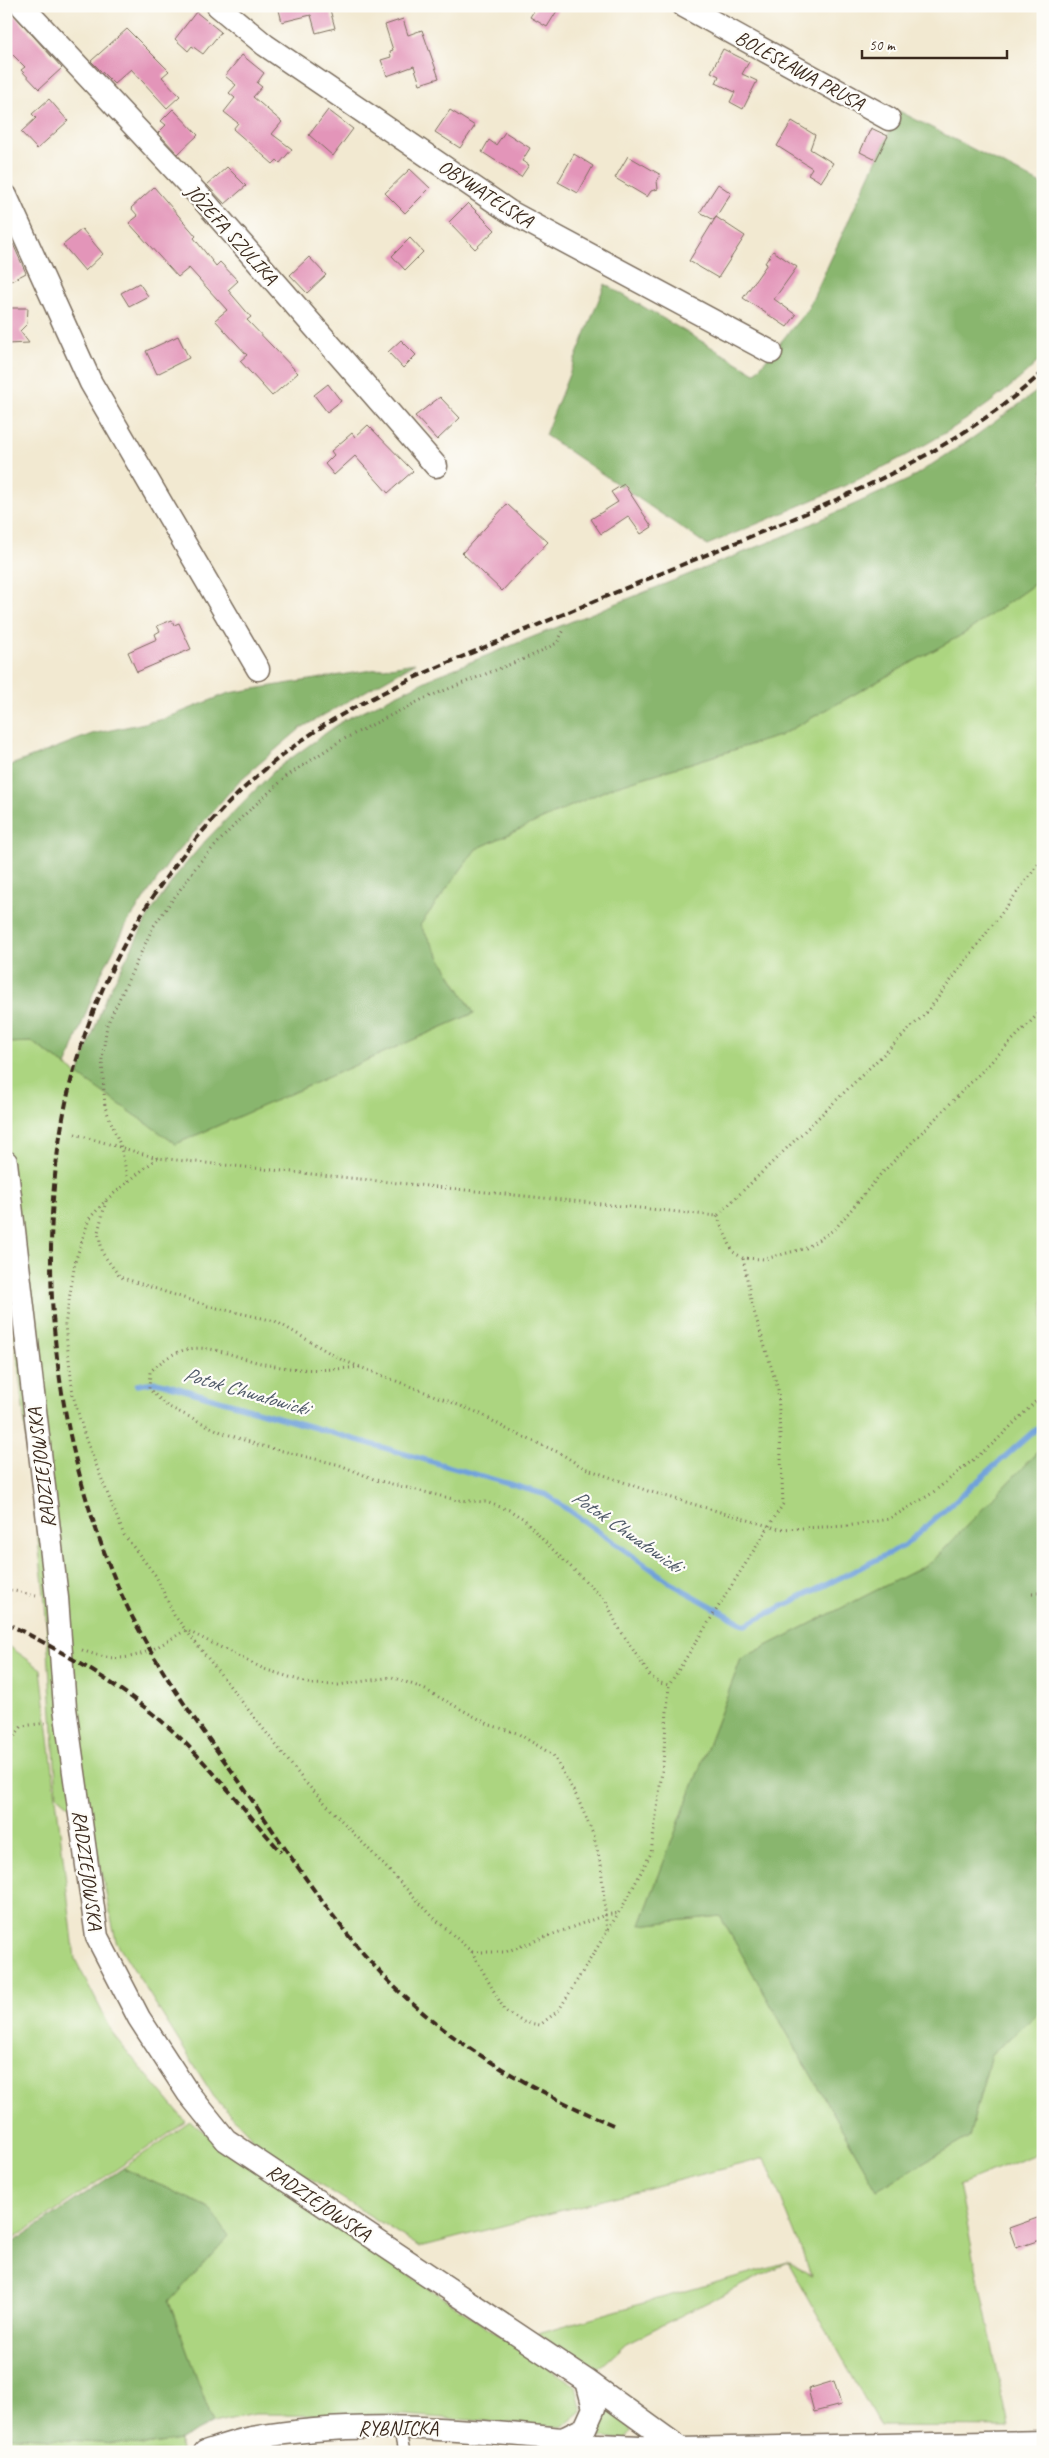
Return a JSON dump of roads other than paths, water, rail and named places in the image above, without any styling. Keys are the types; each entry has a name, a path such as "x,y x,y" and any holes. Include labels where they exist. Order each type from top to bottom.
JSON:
{"street":[{"name":"JÓZEFA SZULIKA","path":"22,6 206,203 436,466"},
{"name":"OBYWATELSKA","path":"218,6 265,45 510,212 771,352"},
{"name":"BOLESŁAWA PRUSA","path":"684,6 889,119"},
{"path":"6,196 91,383 258,670"},
{"name":"RADZIEJOWSKA","path":"6,1162 57,1598 67,1720 97,1937 139,2018 198,2106 226,2140 587,2382 681,2449"},
{"path":"574,2445 585,2428 594,2408 587,2382"},
{"name":"RYBNICKA","path":"205,2452 250,2438 326,2428 399,2427 438,2427 574,2445 681,2449 750,2450 1043,2442"}],"lane":[{"path":"399,2427 404,2452"}],"waterway":[{"name":"Potok Chwałowicki","path":"137,1385 156,1382 164,1384 547,1495 674,1585 745,1625 904,1546 1043,1423"}],"railway":[{"path":"613,2125 541,2091 474,2051 442,2028 384,1976 357,1946 296,1865 170,1682 154,1657 126,1604 94,1522 77,1466 65,1409 56,1351 51,1234 55,1175 63,1118 77,1059 98,1001 124,945 156,892 193,842 235,797 281,756 331,721 398,685 467,654 865,487 940,447 975,425 1010,400 1043,372"},
{"path":"6,1623 95,1672 156,1717 175,1733 230,1791 281,1852"}]}
